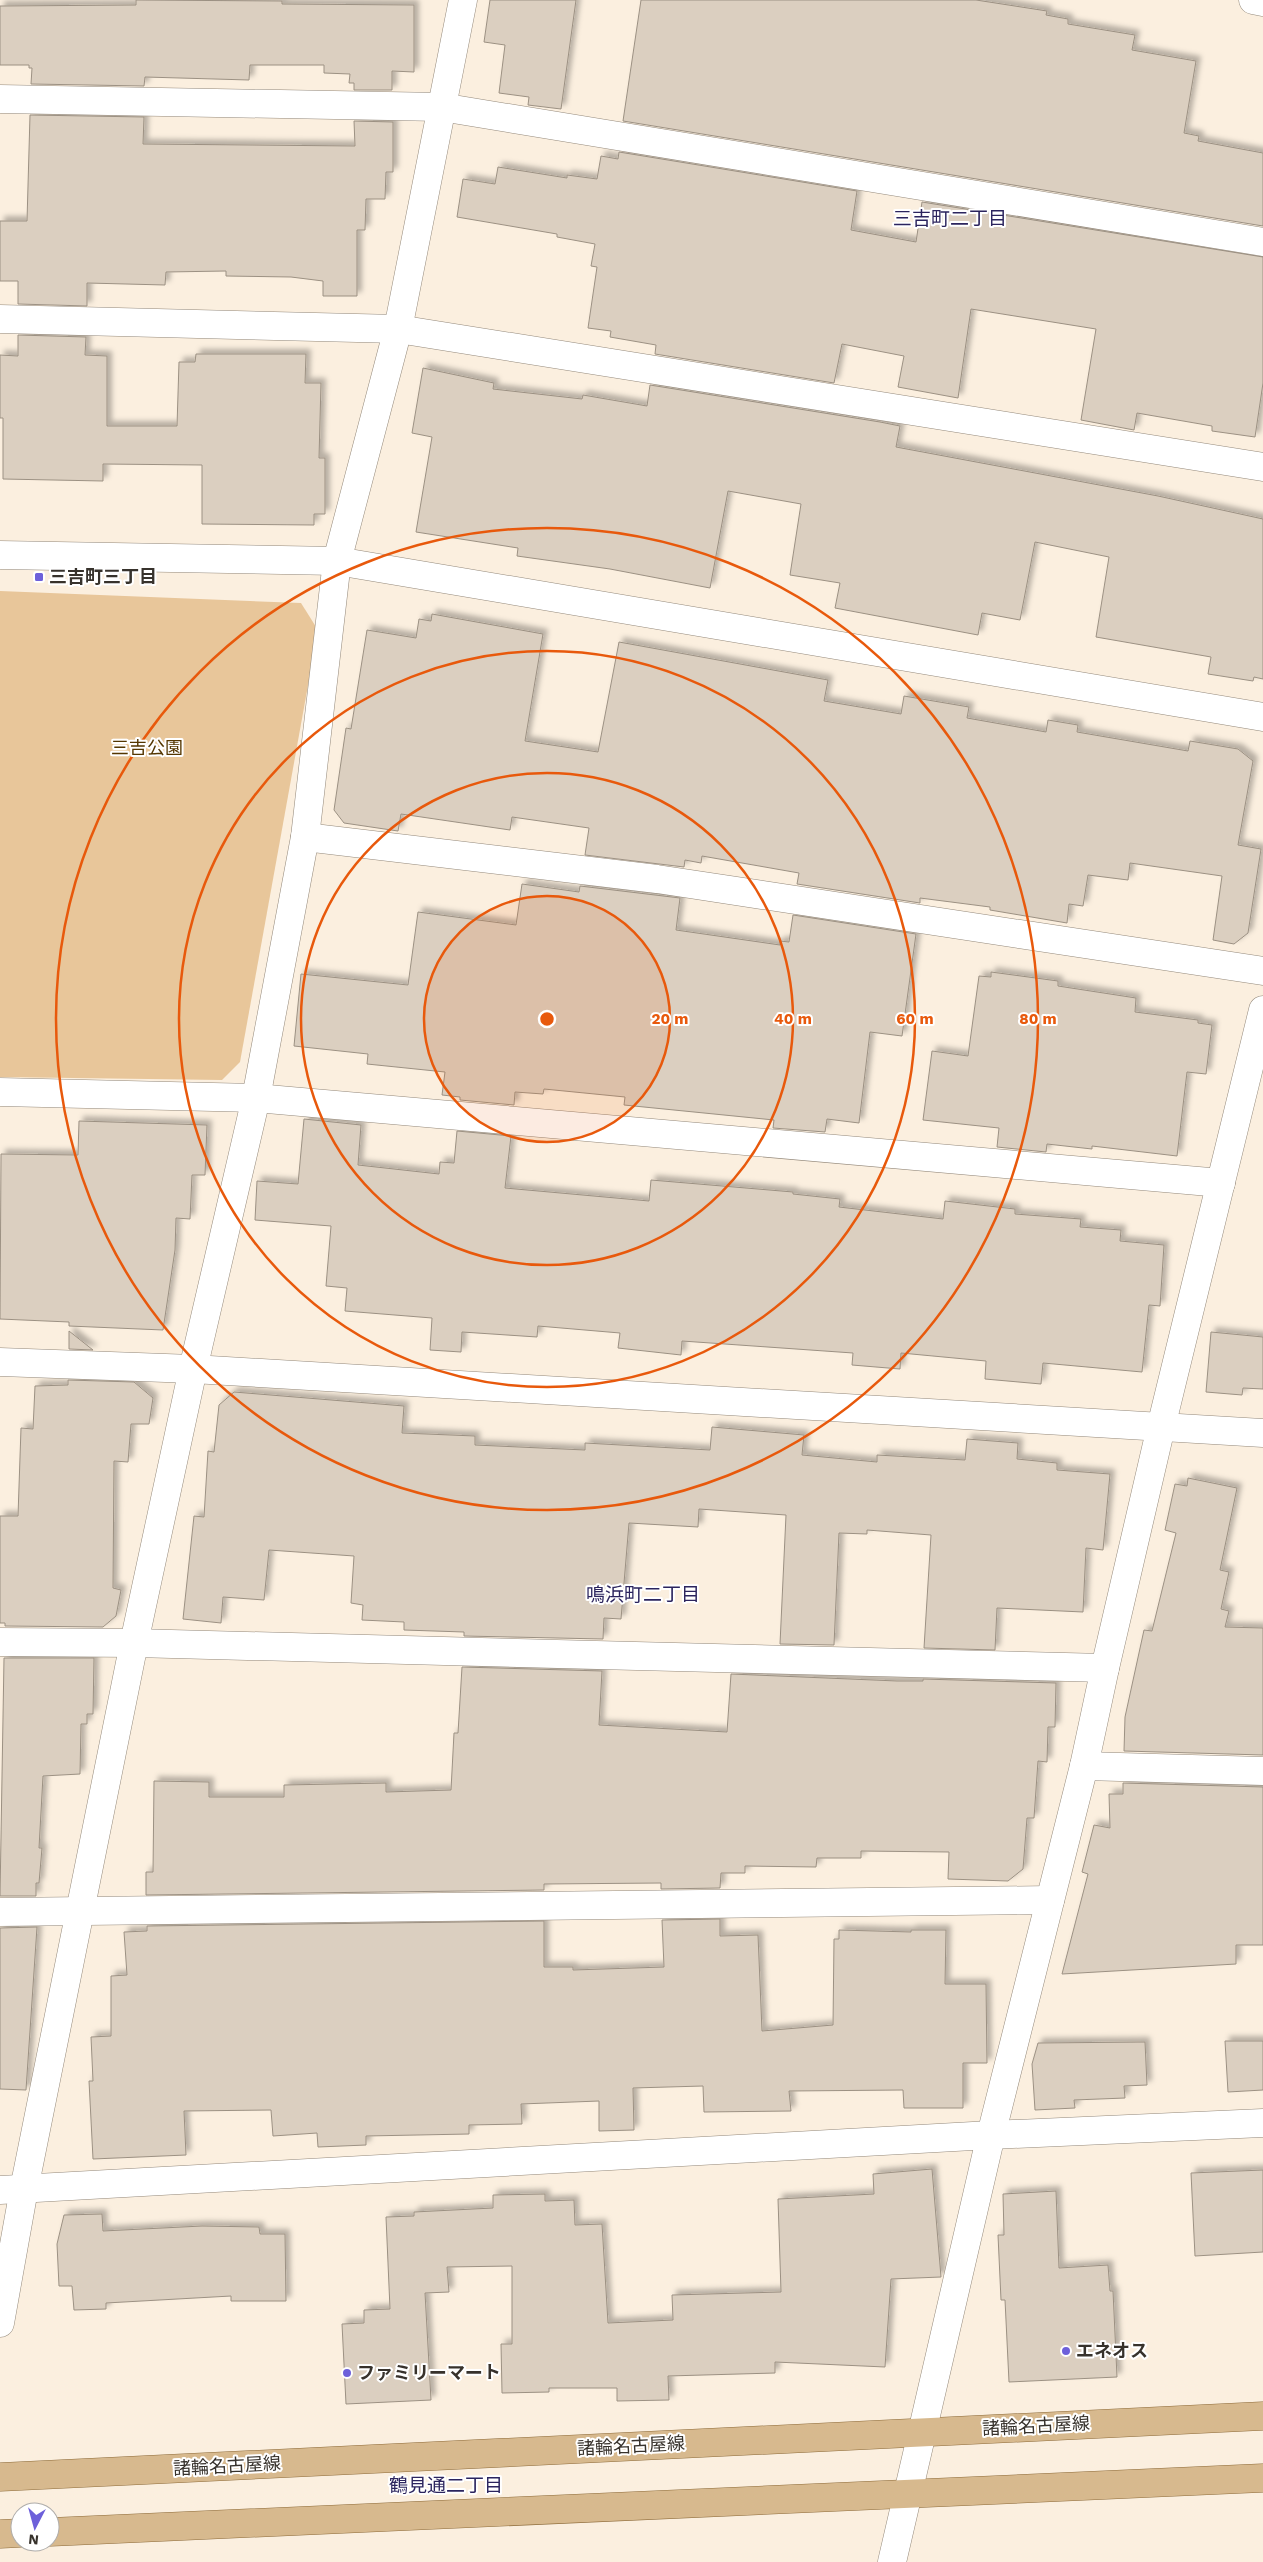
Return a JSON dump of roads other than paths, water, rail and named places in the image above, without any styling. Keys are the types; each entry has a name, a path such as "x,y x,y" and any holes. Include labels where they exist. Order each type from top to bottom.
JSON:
{"main road":[{"name":"諸輪名古屋線","path":"0,2478 1263,2416"},
{"path":"60,2532 1263,2478"}],"street":[{"path":"0,2323 12,2190 79,1910 193,1369 256,1098 306,837 337,562 398,329 463,0"},
{"path":"1253,0 1263,2"},
{"path":"0,98 441,107 1263,242"},
{"path":"0,319 398,329 1263,467"},
{"path":"0,555 337,562 1263,717"},
{"path":"306,837 657,879 1263,971"},
{"path":"892,2562 991,2135 1084,1766 1161,1427 1221,1183 1254,1085 1263,1010"},
{"path":"0,1092 256,1098 1221,1183"},
{"path":"0,1362 193,1369 1263,1434"},
{"path":"0,1642 134,1643 1105,1668"},
{"path":"1084,1766 1263,1771"},
{"path":"0,1912 1050,1900"},
{"path":"12,2190 991,2135 1263,2123"}],"place":[{"name":"三吉町三丁目","path":"39,577"},
{"name":"エネオス","path":"1066,2351"},
{"name":"ファミリーマート","path":"347,2373"}],"district":[{"name":"三吉町二丁目","path":"950,218"},
{"name":"鳴浜町二丁目","path":"643,1594"},
{"name":"鶴見通二丁目","path":"446,2485"}],"park label":[{"name":"三吉公園","path":"147,748"}]}
